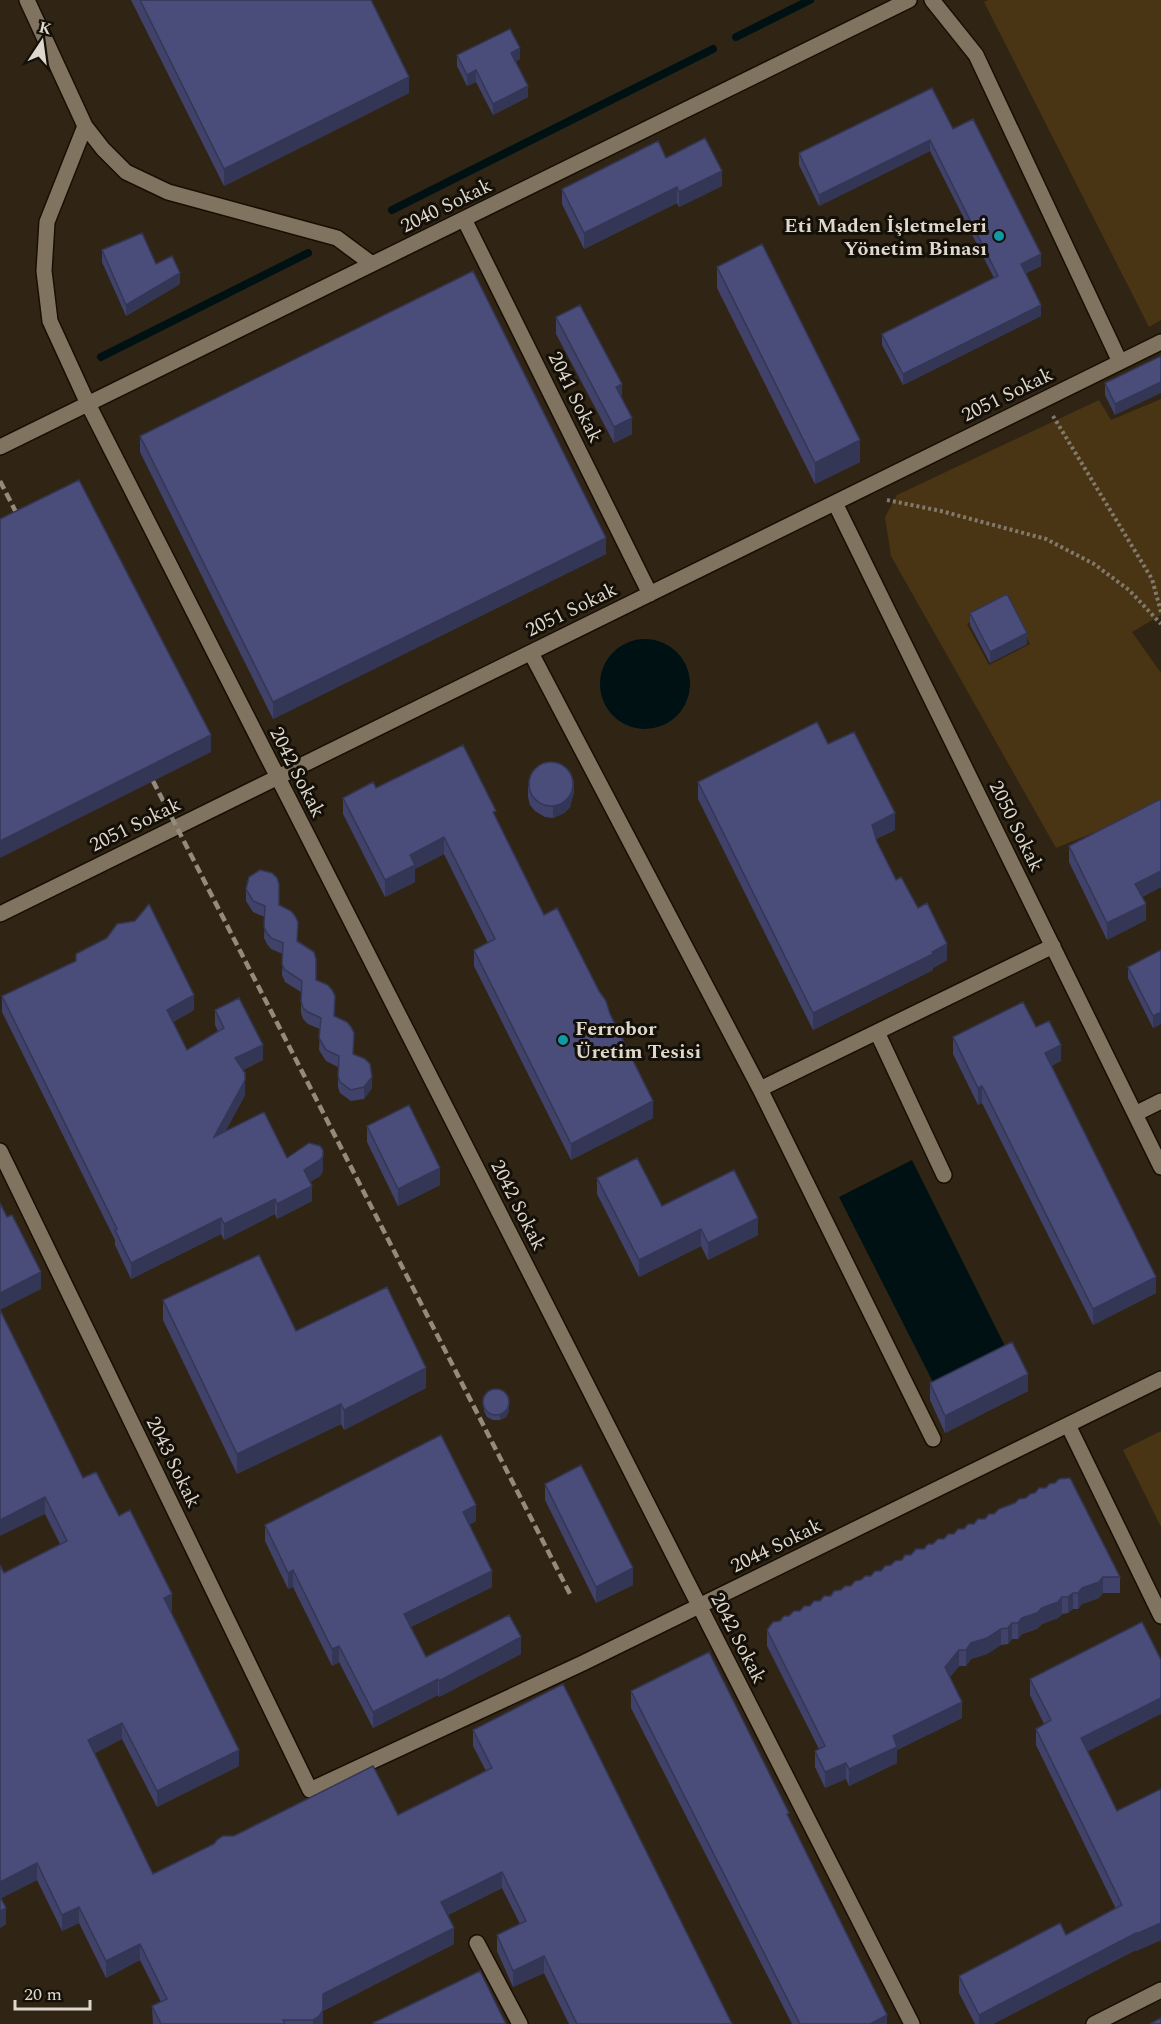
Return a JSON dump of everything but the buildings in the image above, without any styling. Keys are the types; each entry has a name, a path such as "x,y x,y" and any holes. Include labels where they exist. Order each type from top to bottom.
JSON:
{"lane":[{"path":"27,0 85,126 103,149 126,172 168,192 338,238 372,264"},
{"name":"2040 Sokak","path":"0,447 909,0"},
{"path":"932,0 976,55 1120,362"},
{"name":"2042 Sokak","path":"85,126 47,222 44,272 50,321 88,404 912,2024"},
{"name":"2041 Sokak","path":"464,219 650,594"},
{"name":"2051 Sokak","path":"0,914 1161,342"},
{"name":"2050 Sokak","path":"835,503 1161,1167"},
{"path":"531,653 760,1089 933,1439"},
{"path":"760,1089 1053,946"},
{"path":"877,1032 944,1175"},
{"path":"1135,1114 1161,1101"},
{"name":"2043 Sokak","path":"0,1151 310,1791"},
{"name":"2044 Sokak","path":"310,1791 583,1663 1161,1379"},
{"path":"1068,1425 1161,1616"},
{"path":"477,1943 520,2024"},
{"path":"1094,2024 1161,1990"}],"path":[{"path":"1043,400 1152,579 1161,612"},
{"path":"886,500 1046,539 1094,564 1129,590 1161,624"}],"shaded area":[{"path":"988,0 1161,0 1161,320 1149,327 984,2"},
{"path":"1161,399 1161,615 1132,632 1161,673 1161,805 1056,848 891,556 885,517 897,495 1099,400 1111,420","holes":["1008,603 1030,644 989,665 967,624"]},
{"path":"645,639 662,643 677,652 686,667 690,684 686,701 677,716 662,725 645,729 628,725 613,716 604,701 600,684 604,667 613,652 628,643"},
{"path":"912,1160 1011,1358 939,1394 839,1197"},
{"path":"1161,1431 1161,1527 1123,1450"}],"waterway":[{"path":"736,37 810,0"},
{"path":"392,210 713,49"},
{"path":"101,357 308,253"}],"railway":[{"path":"0,481 22,524"},
{"path":"153,781 571,1596"}],"place":[{"name":"Eti Maden İşletmeleri Yönetim Binası","path":"999,236"},
{"name":"Ferrobor Üretim Tesisi","path":"563,1040"}]}
